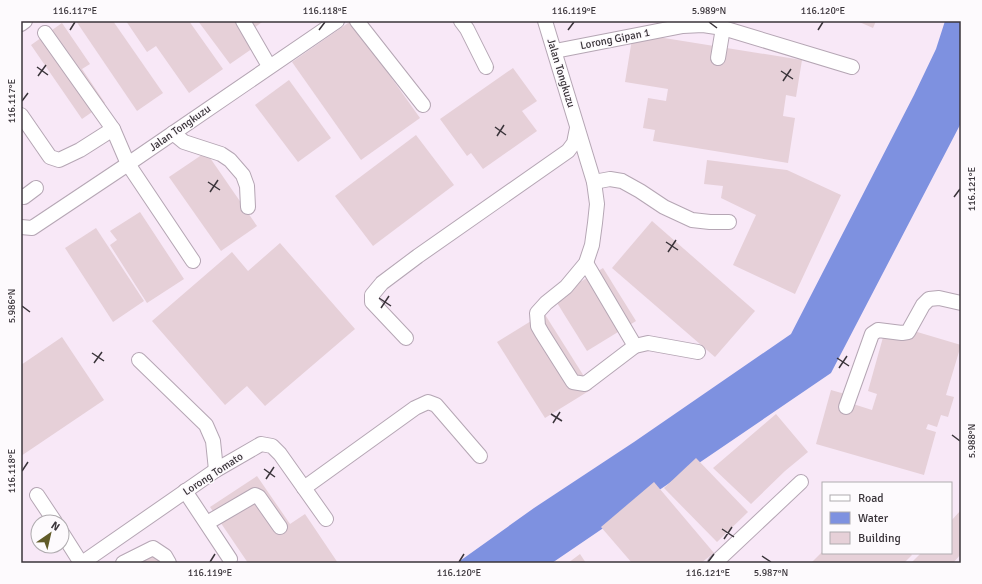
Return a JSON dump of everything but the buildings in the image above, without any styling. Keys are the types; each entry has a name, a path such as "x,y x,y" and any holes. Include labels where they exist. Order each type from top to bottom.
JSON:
{"street":[{"path":"21,24 26,21"},
{"path":"243,21 269,66"},
{"name":"Jalan Tongkuzu","path":"21,227 32,228 337,21"},
{"path":"357,21 423,105"},
{"path":"461,21 467,29 486,67"},
{"name":"Jalan Tongkuzu","path":"545,21 594,182 597,204 592,245 586,263"},
{"name":"Lorong Gipan 1","path":"554,51 683,26 703,25 723,28 852,67"},
{"path":"718,58 723,28"},
{"path":"46,33 113,129 128,164 193,261"},
{"path":"21,115 50,157 59,160 80,150 113,129"},
{"path":"406,338 372,302 372,295 382,283 418,256 568,151 574,143 577,125"},
{"path":"173,133 184,142 221,154 230,160 244,175 247,186 248,207"},
{"path":"594,182 610,179 622,181 664,207 692,220 729,222"},
{"path":"21,196 24,197 36,188"},
{"path":"635,346 586,263 566,287 546,303 537,313 538,326 573,382 585,384 635,346 648,343 698,352"},
{"path":"846,407 872,334 878,330 902,333 908,332 923,306 929,299 939,298 961,303"},
{"path":"139,360 206,425 213,442 216,470"},
{"path":"304,488 415,408 428,402 436,405 480,456"},
{"name":"Lorong Tomato","path":"86,562 216,470 261,444 272,446 280,454 326,519"},
{"path":"715,563 801,482"},
{"path":"185,491 230,559"},
{"path":"207,523 255,494 259,497 280,527"},
{"path":"37,495 50,514"},
{"path":"70,543 86,562"},
{"path":"123,563 153,548 165,556 169,563"}],"water":[{"path":"945,21 961,21 961,123 831,373 552,563 457,563 534,508 634,442 791,334 914,95 936,49"}]}
